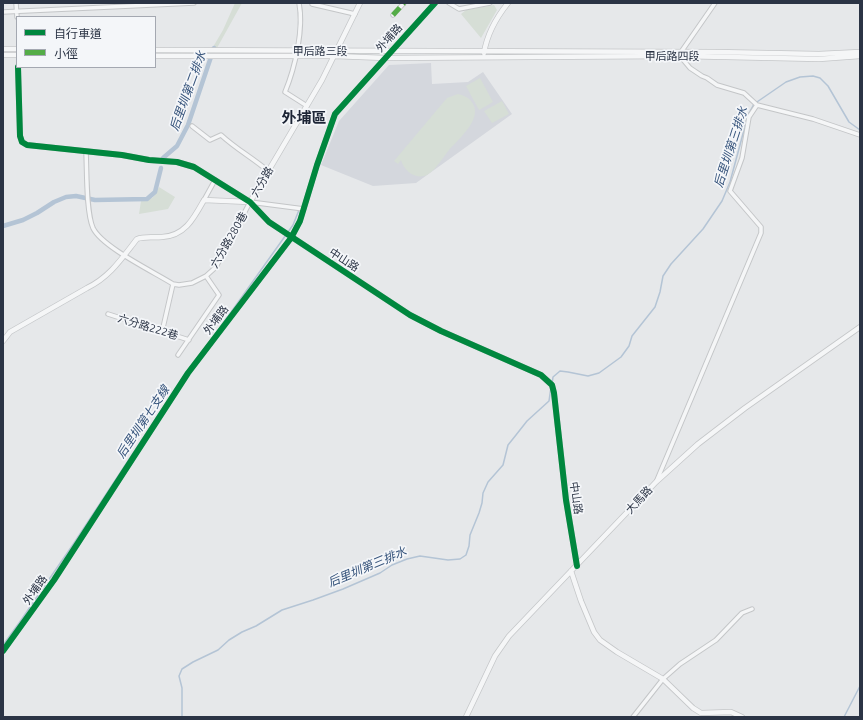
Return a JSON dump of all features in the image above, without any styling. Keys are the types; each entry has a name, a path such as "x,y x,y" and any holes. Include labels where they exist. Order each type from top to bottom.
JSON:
{"street":[{"path":"16,3 17,16"},
{"path":"91,3 91,8"},
{"path":"3,12 194,3"},
{"path":"298,3 300,32 295,57 284,92 307,106"},
{"name":"六分路","path":"204,200 250,202 307,106 356,14 360,3"},
{"path":"393,15 404,3"},
{"name":"外埔路","path":"3,651 54,580 188,373 291,238 300,221 317,165 335,114 435,3"},
{"path":"449,3 459,9 490,3"},
{"path":"484,57 484,51 489,34 497,16 508,3"},
{"path":"716,3 681,54 690,68 717,85 744,93 757,105 813,119 860,135"},
{"path":"312,4 356,14"},
{"path":"3,49 16,49"},
{"name":"甲后路三段","path":"156,50 484,51"},
{"name":"甲后路四段","path":"484,51 681,54 819,54 860,52"},
{"name":"甲后路四段","path":"484,57 681,54 819,59 860,56"},
{"path":"3,55 16,55"},
{"name":"甲后路三段","path":"156,56 334,56 384,58 484,57"},
{"name":"中山路","path":"18,68 20,136 22,142 27,145 38,145 86,152 122,155 149,160 177,162 194,167 250,202 269,222 291,238 410,315 441,331 541,375 552,386 566,500 577,566"},
{"path":"656,482 761,233 761,228 730,191 742,158 749,117 757,105"},
{"path":"192,126 210,140 221,135 234,147 254,159 268,171"},
{"path":"86,152 89,215 97,235 124,255 173,284 162,332"},
{"path":"3,341 10,332 98,283 109,273 137,239 143,237 173,236 182,231 194,219 215,180"},
{"path":"250,202 304,209"},
{"name":"六分路280巷","path":"173,284 179,285 192,283 206,276 216,267 250,202"},
{"name":"六分路280巷","path":"178,355 218,296 206,276"},
{"name":"六分路222巷","path":"108,314 189,340"},
{"name":"大馬路","path":"466,717 495,656 509,636 656,482 713,432 860,327"},
{"path":"571,571 580,601 594,632 600,640 617,652 663,679 693,708 702,713 731,712 742,717"},
{"path":"633,717 663,679 680,664 716,640 742,613 752,609"}],"shaded area":[{"path":"235,3 242,3 217,48 213,47 223,30"},
{"path":"494,5 497,10 481,38 461,14 466,10"},
{"path":"431,63 432,84 468,82 483,72 512,114 416,183 373,186 321,165 339,121 389,65"},
{"path":"480,78 493,102 479,110 466,86"},
{"path":"458,94 470,100 473,104 475,110 472,122 463,135 433,170 427,175 423,176 411,174 402,164 401,160 398,164 394,161 447,98"},
{"path":"502,101 509,114 492,123 484,111"},
{"path":"159,187 175,197 168,209 139,214 141,201 148,200 153,197"}],"waterway":[{"name":"后里圳第二排水","path":"163,158 177,146 188,125 214,48"},
{"name":"后里圳第三排水","path":"748,115 754,104 786,82 800,77 813,76 820,78 828,86 849,122 860,130"},
{"name":"后里圳第三排水","path":"552,384 553,377 560,371 588,376 599,373 621,357 629,346 632,336 655,307 663,276 671,264 703,229 722,201 730,182 747,119"},
{"name":"后里圳第二排水","path":"3,226 23,220 54,202 66,197 76,196 95,200 147,199 155,192 161,168"},
{"name":"后里圳第七支線","path":"214,336 293,225 299,210"},
{"name":"后里圳第三排水","path":"182,717 182,688 179,676 182,669 218,650 229,640 242,632 256,626 282,610 343,589 380,573 392,565 407,559 420,556 448,560 460,559 466,555 470,535 479,513 483,493 488,482 503,465 508,445 527,421 549,401 551,387"},
{"name":"后里圳第七支線","path":"3,645 74,543 176,388"},
{"path":"844,717 860,686"}],"marked path":[{"path":"393,15 404,3"}],"cycle path":[{"path":"3,651 54,580 188,373 291,238 300,221 317,165 335,114 435,3"},
{"path":"18,68 20,136 22,142 27,145 177,162 194,167 250,202 269,222 410,315 441,331 541,375 552,385 554,393 566,500 577,566"}],"district":[{"name":"外埔區","path":"304,118"}]}
